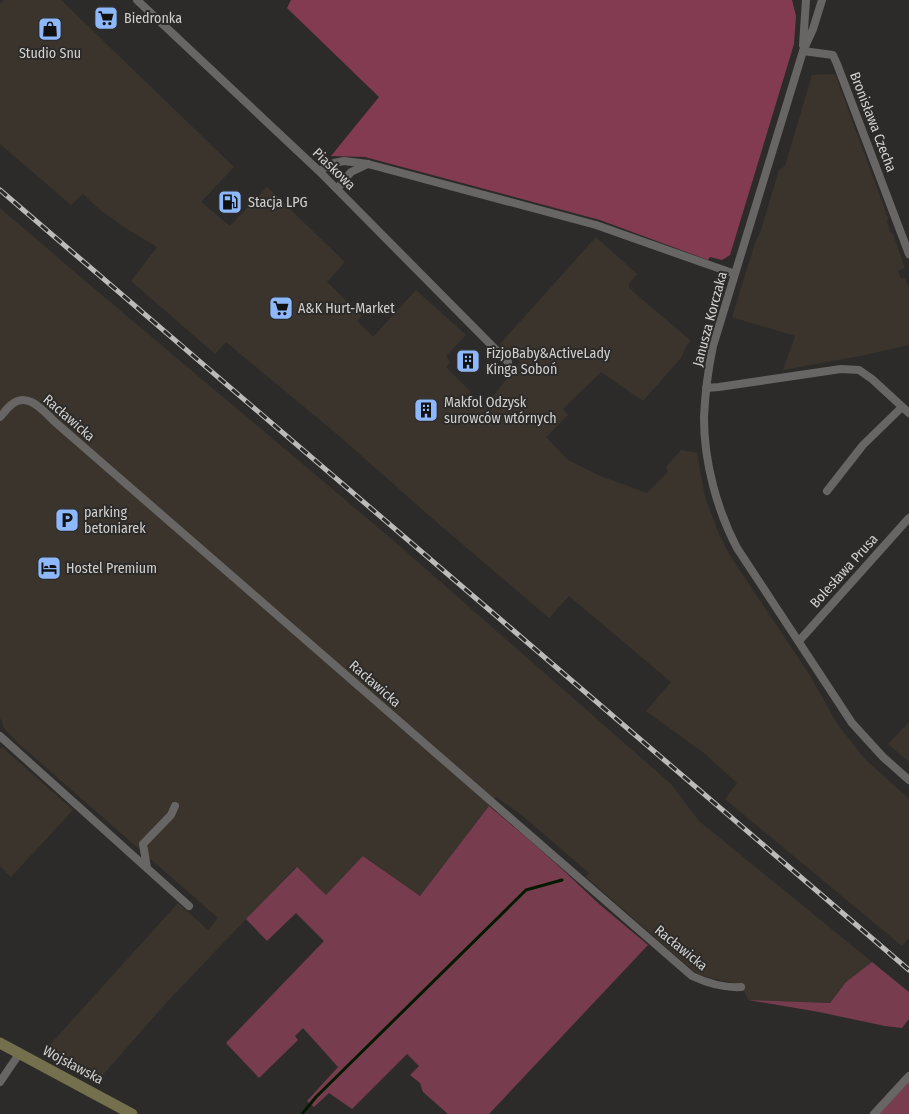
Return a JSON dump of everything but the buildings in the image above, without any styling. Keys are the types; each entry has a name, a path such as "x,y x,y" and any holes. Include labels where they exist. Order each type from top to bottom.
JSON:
{"street":[{"name":"Piaskowa","path":"137,0 319,171 508,362"},
{"name":"Janusza Korczaka","path":"802,0 805,11"},
{"name":"Janusza Korczaka","path":"802,51 806,0"},
{"name":"Janusza Korczaka","path":"822,0 813,29 802,51 713,346 706,388 704,420 714,489 723,518 737,548 852,723 882,757 909,780"},
{"name":"Bronisława Czecha","path":"802,51 833,55 909,254"},
{"name":"Piaskowa","path":"319,171 334,162 368,164 596,225 735,274"},
{"path":"337,189 352,172 368,164"},
{"path":"706,388 841,369 859,370 872,379 906,410 863,445 827,492"},
{"name":"Racławicka","path":"0,417 17,401 23,400 34,403 692,976 713,984 734,988 741,987"},
{"name":"Bolesława Prusa","path":"798,641 909,518"},
{"path":"0,736 189,906"},
{"path":"147,868 143,844 171,815 175,806"},
{"name":"Wojsławska","path":"0,1043 132,1114"},
{"path":"0,1082 20,1054"},
{"path":"874,1114 909,1076"}],"shaded area":[{"path":"4,0 61,0 234,167 201,202 230,226 267,187 345,262 327,282 362,316 357,321 373,337 416,290 466,335 446,356 450,362 446,367 471,392 464,397 469,403 486,405 520,362 500,344 596,237 637,274 629,284 629,288 691,341 681,358 643,401 601,372 563,409 568,415 546,437 568,460 600,476 647,493 668,472 666,467 681,450 697,453 705,497 719,534 730,556 809,674 838,725 865,759 909,799 909,938 902,946 725,799 737,783 704,753 646,711 671,682 569,596 549,618 338,435 226,342 215,354 131,281 157,247 124,227 99,209 83,194 71,205 0,144 0,4"},
{"path":"291,0 792,0 796,16 794,44 730,255 722,260 710,257 708,260 600,220 365,157 331,156 379,97 287,8"},
{"path":"835,74 905,268 898,271 901,279 905,278 909,288 909,345 783,370 795,336 732,317 779,170 785,166 812,75"},
{"path":"0,208 387,535 671,784 699,821 872,962 846,982 830,1003 748,1000 738,984 696,973 586,877 589,873 518,812 496,797 420,896 364,856 326,895 296,867 166,1003 101,1077 47,1048 178,903 208,930 218,918 19,744 3,727 2,720 0,719"},
{"path":"909,722 909,762 888,744"},
{"path":"2,747 73,810 11,877 0,866 0,749"},
{"path":"489,806 648,945 489,1114 448,1114 423,1092 420,1083 410,1075 419,1066 407,1054 352,1109 329,1093 314,1107 307,1101 338,1067 303,1028 295,1036 298,1040 259,1078 226,1043 324,941 296,913 267,941 246,919 297,867 326,895 363,856 420,896"},
{"path":"872,962 909,992 909,1019 902,1028 748,1000 830,1003 846,982"},
{"path":"909,1074 909,1114 878,1114"}],"waterway":[{"path":"302,1114 316,1097 526,890 562,880"}],"railway":[{"path":"0,190 909,970"}],"place":[{"name":"Biedronka","path":"106,18"},
{"name":"Studio Snu","path":"50,29"},
{"name":"Stacja LPG","path":"230,202"},
{"name":"A&K Hurt-Market","path":"281,308"},
{"name":"FizjoBaby&ActiveLady Kinga Soboń","path":"468,361"},
{"name":"Makfol Odzysk surowców wtórnych","path":"426,410"},
{"name":"parking betoniarek","path":"67,520"},
{"name":"Hostel Premium","path":"49,568"}]}
